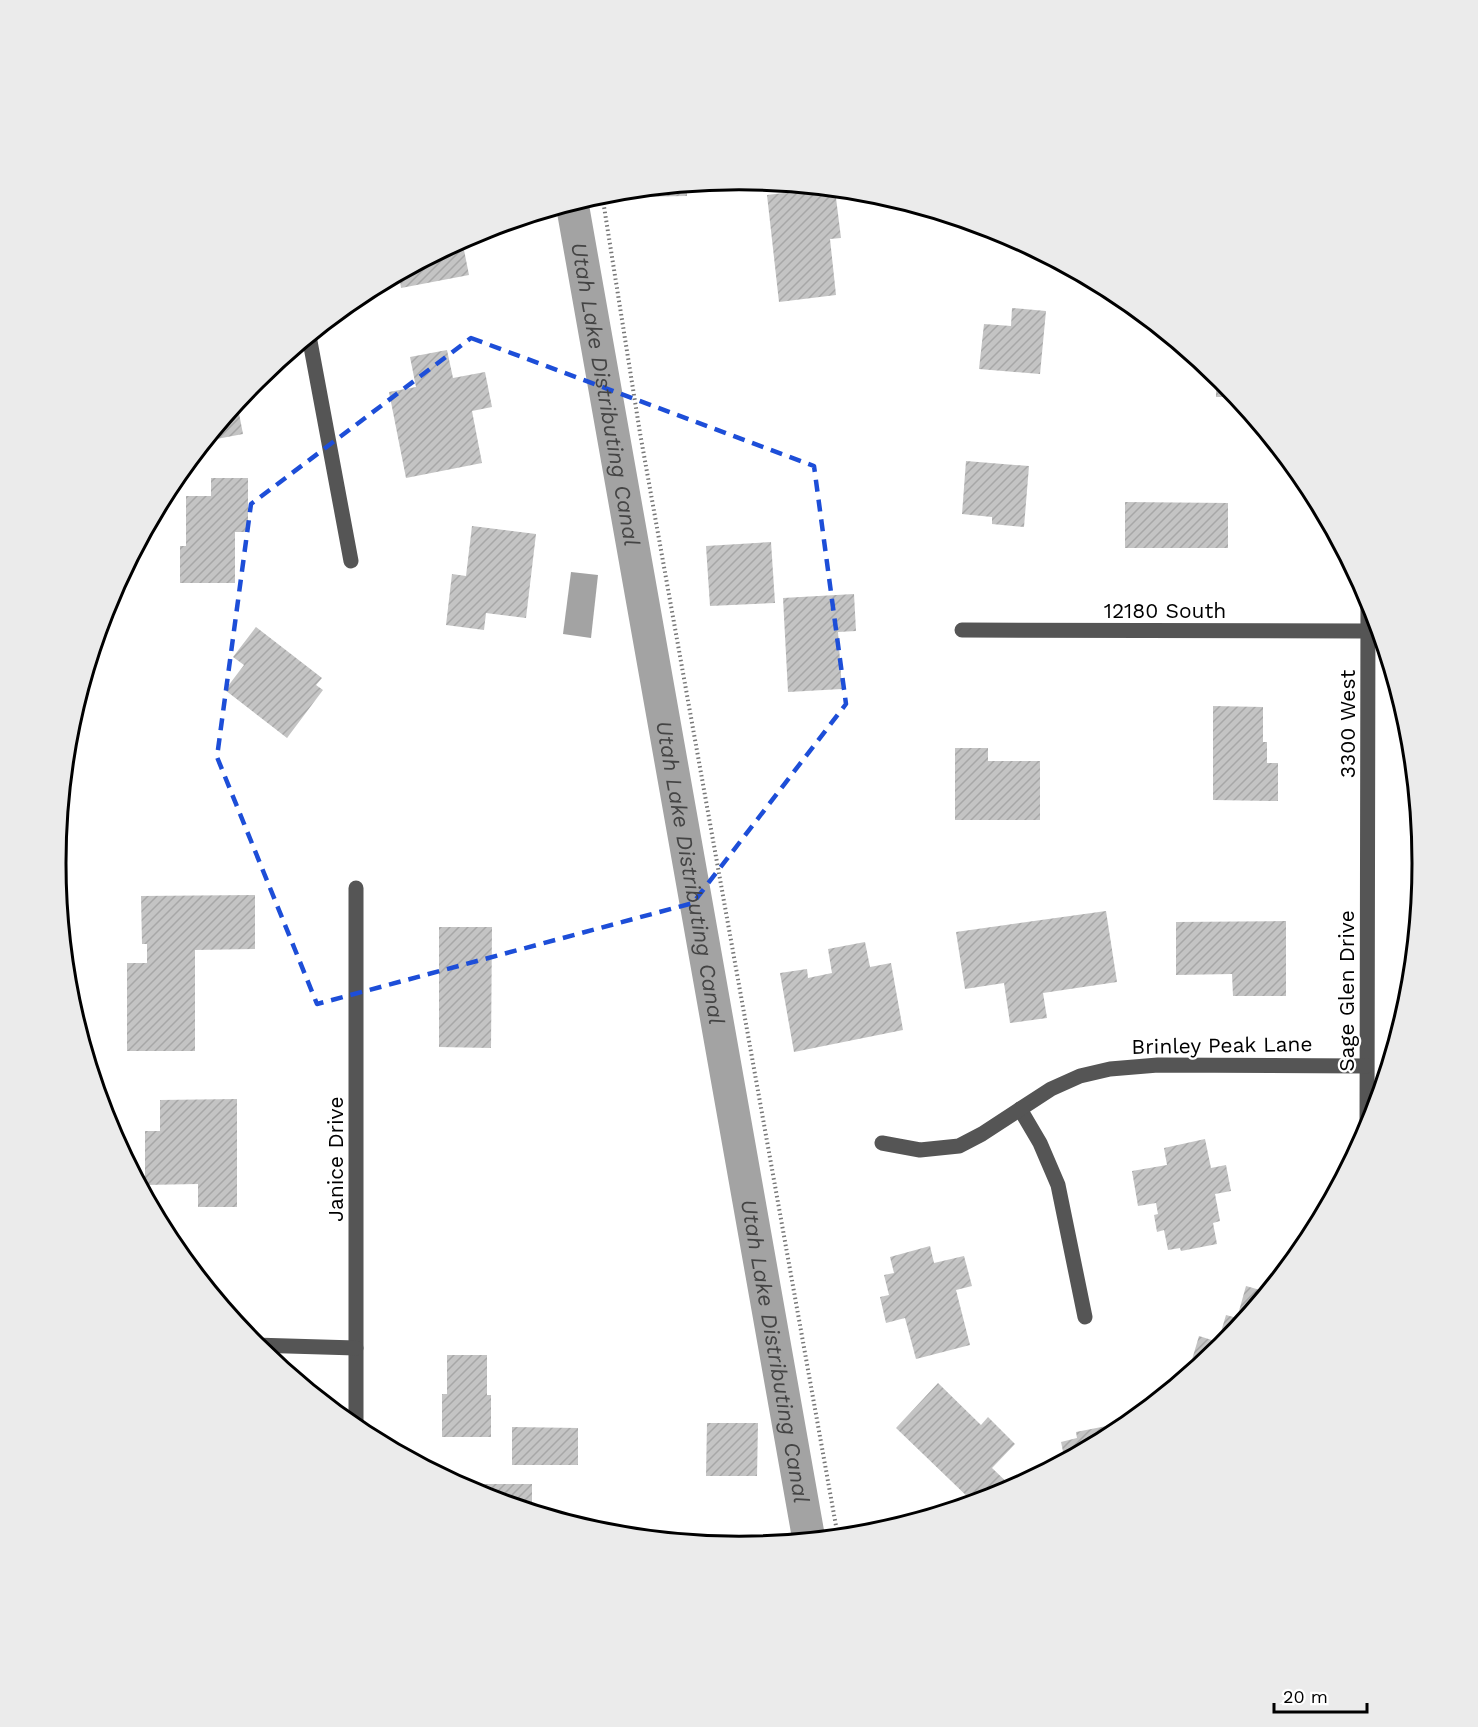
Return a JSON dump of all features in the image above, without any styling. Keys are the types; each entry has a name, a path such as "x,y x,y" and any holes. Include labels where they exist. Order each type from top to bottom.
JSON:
{"street":[{"path":"311,345 351,561"},
{"name":"3300 West","path":"1367,850 1368,625"},
{"name":"12180 South","path":"962,630 1368,631"},
{"name":"Sage Glen Drive","path":"1366,1107 1367,850"},
{"name":"Janice Drive","path":"356,888 356,1416"},
{"name":"Brinley Peak Lane","path":"882,1143 920,1150 959,1146 1051,1089 1080,1077 1134,1065 1366,1066"},
{"path":"1020,1109 1040,1143 1058,1185 1085,1317"},
{"path":"270,1345 356,1348"}],"path":[{"path":"604,204 640,433 837,1529"}],"highlighted area":[{"path":"471,338 814,466 846,704 693,903 317,1004 217,757 251,504"}],"shaded area":[{"path":"571,572 598,575 591,638 563,634"}],"building":[{"path":"788,192 836,197 841,238 830,239 836,295 779,302 767,195"},
{"path":"687,193 687,196 647,197"},
{"path":"464,250 469,275 401,288 400,283"},
{"path":"1012,308 1046,311 1040,374 979,369 984,324 1011,326"},
{"path":"447,350 453,378 485,372 492,407 472,411 482,463 406,478 389,392 416,387 410,357"},
{"path":"1216,389 1223,397 1216,397"},
{"path":"239,414 243,434 217,439"},
{"path":"966,461 1029,466 1024,527 992,524 992,517 962,514"},
{"path":"211,478 248,478 248,532 235,532 235,583 180,583 180,546 186,546 186,496 211,496"},
{"path":"1125,502 1228,503 1228,548 1125,548"},
{"path":"472,526 536,534 526,618 486,613 484,630 446,625 452,574 466,576"},
{"path":"771,542 775,603 710,606 706,546"},
{"path":"854,594 856,631 838,632 842,689 788,692 783,598"},
{"path":"256,627 322,678 316,685 323,690 287,738 225,690 244,665 233,657"},
{"path":"1213,706 1263,707 1263,742 1267,742 1267,763 1278,763 1278,801 1213,800"},
{"path":"955,748 988,748 988,761 1040,761 1040,820 955,820"},
{"path":"255,895 255,949 195,950 195,1051 127,1051 127,963 147,963 147,944 142,944 141,896"},
{"path":"1106,911 1117,982 1043,993 1047,1018 1010,1023 1004,983 965,989 956,932"},
{"path":"1286,921 1286,996 1233,996 1232,974 1176,975 1176,922"},
{"path":"439,927 492,927 491,1048 439,1047"},
{"path":"865,942 870,967 891,963 903,1030 794,1052 780,973 807,969 808,978 832,973 828,949"},
{"path":"237,1099 237,1207 198,1207 198,1184 148,1185 145,1180 145,1131 160,1131 160,1100"},
{"path":"1205,1139 1211,1168 1226,1165 1231,1191 1215,1194 1220,1221 1213,1223 1217,1244 1181,1251 1180,1248 1168,1250 1164,1230 1157,1232 1154,1215 1158,1214 1156,1203 1138,1206 1132,1171 1167,1165 1164,1148"},
{"path":"930,1246 934,1263 964,1256 972,1286 956,1290 970,1345 916,1359 905,1318 886,1323 880,1297 889,1295 884,1275 894,1273 890,1257"},
{"path":"1246,1286 1259,1290 1245,1307 1238,1314"},
{"path":"1226,1315 1235,1317 1221,1333"},
{"path":"1199,1336 1213,1341 1192,1361"},
{"path":"447,1355 487,1355 487,1395 491,1395 491,1437 442,1437 442,1394 447,1394"},
{"path":"938,1383 981,1425 988,1417 1015,1444 992,1468 1006,1481 967,1496 896,1428"},
{"path":"707,1423 758,1423 757,1476 706,1476"},
{"path":"1109,1426 1063,1453 1061,1442 1077,1438 1076,1432"},
{"path":"512,1427 578,1428 578,1465 512,1465"},
{"path":"479,1484 532,1484 532,1504"}],"waterway":[{"name":"Utah Lake Distributing Canal","path":"573,211 808,1533"}]}
